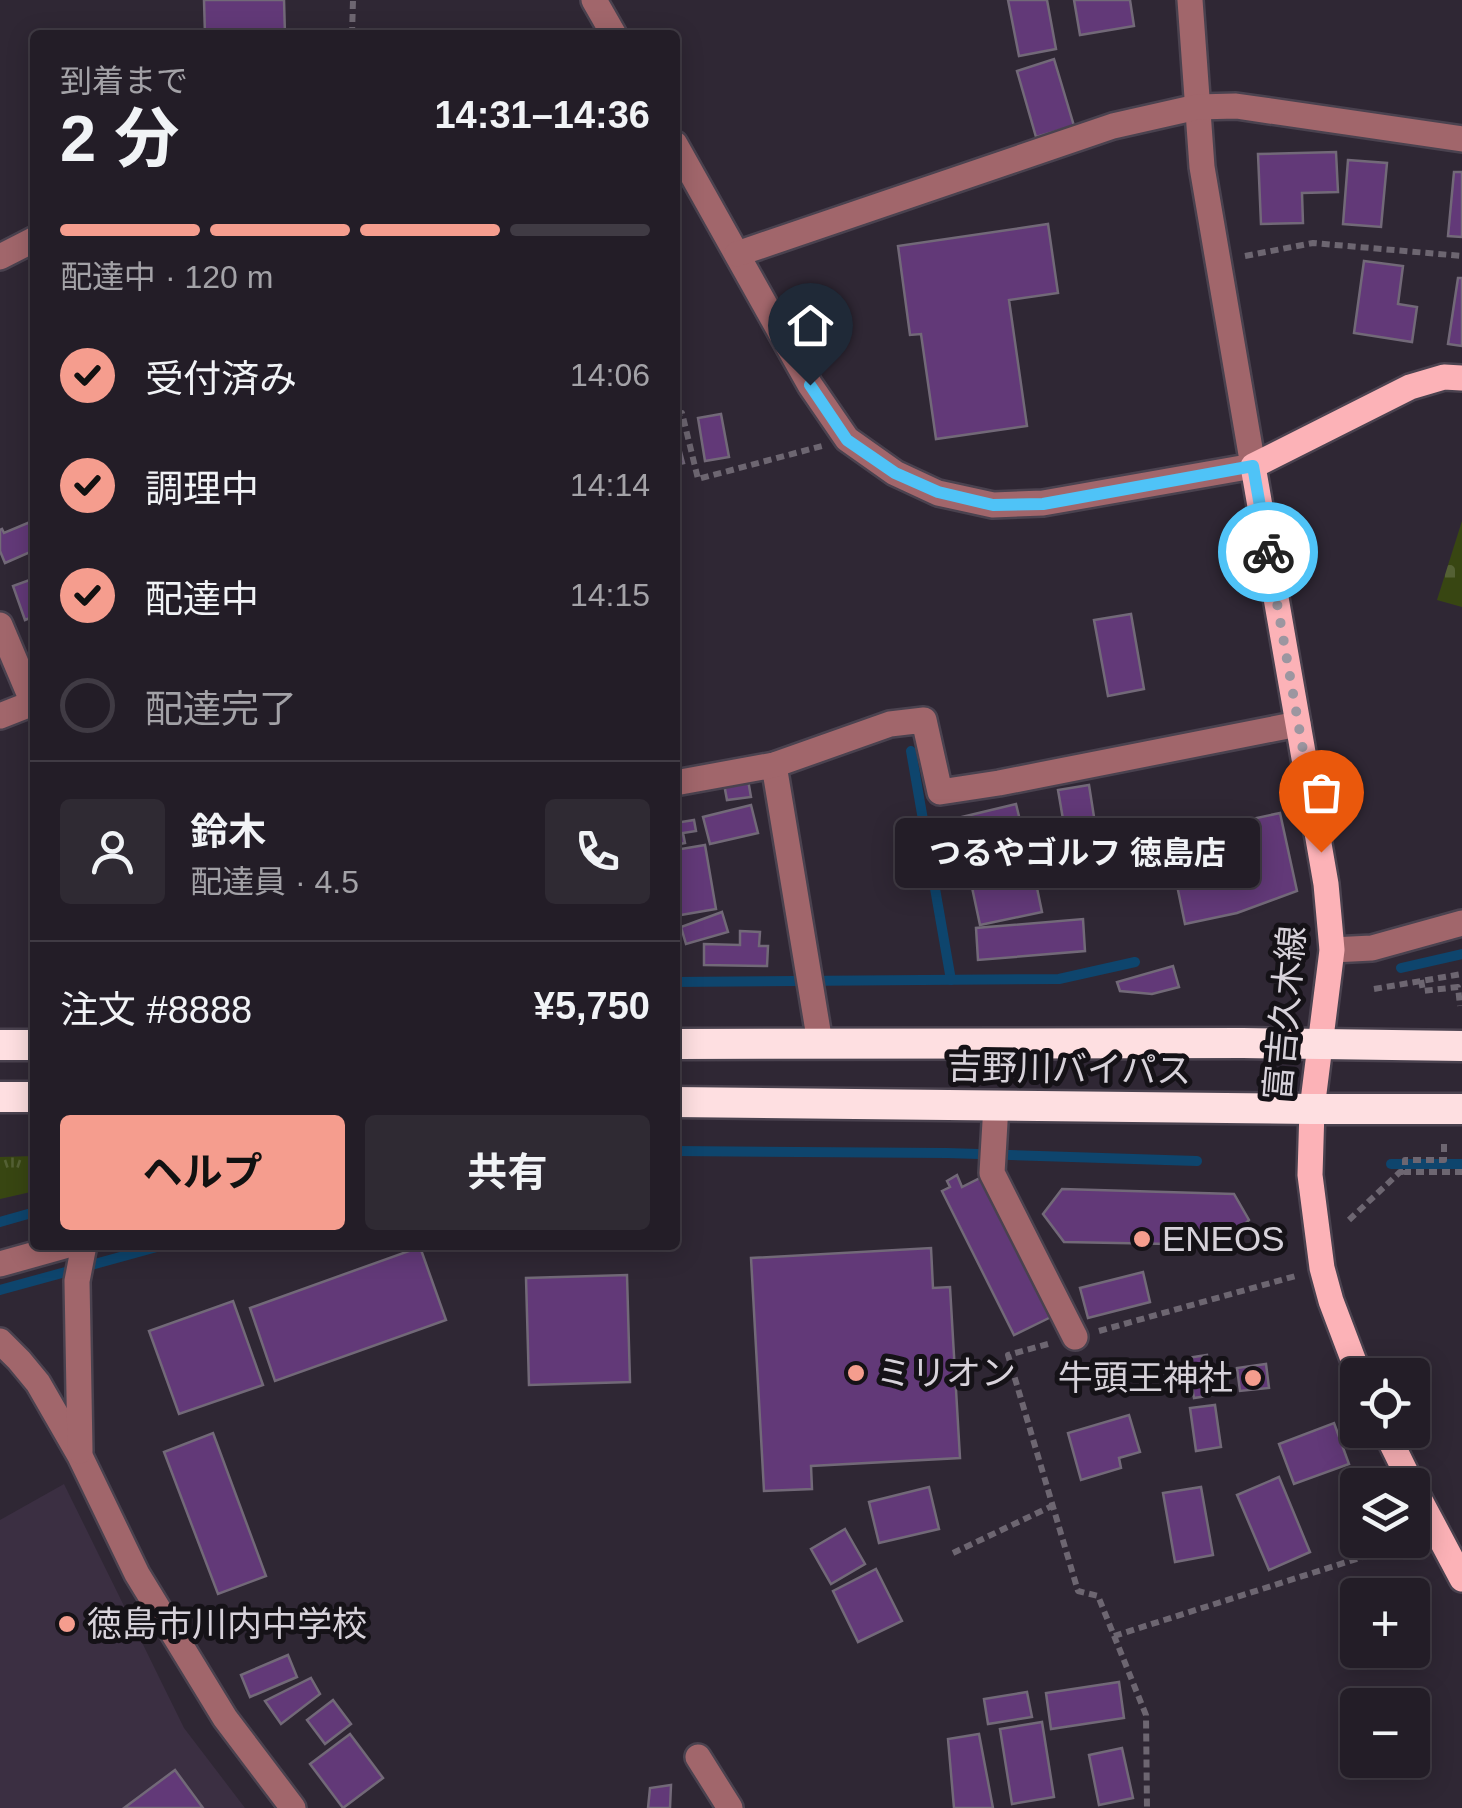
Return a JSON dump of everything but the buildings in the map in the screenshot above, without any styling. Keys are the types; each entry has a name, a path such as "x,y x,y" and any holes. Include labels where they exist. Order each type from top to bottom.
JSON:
{"highway":[{"name":"吉野川バイパス","path":"680,1044 1462,1046"},
{"path":"0,1045 30,1045"},
{"path":"0,1096 30,1097"},
{"name":"吉野川バイパス","path":"680,1102 1462,1108"}],"main road":[{"path":"1253,466 1410,387 1444,377 1462,378"},
{"name":"富吉久木線","path":"1253,466 1326,884 1332,950 1312,1109 1310,1174 1322,1268 1353,1358"},
{"path":"1430,1521 1460,1569"}],"street":[{"path":"594,0 611,30"},
{"path":"680,153 810,385 847,440 895,473 938,492 993,505 1043,504 1253,466 1202,167 1190,0"},
{"path":"737,254 1112,126 1196,108 1236,106 1462,138"},
{"path":"0,257 30,242"},
{"path":"0,624 30,694"},
{"path":"0,716 30,705"},
{"path":"680,782 774,765 890,724 924,720 940,792 1298,724"},
{"path":"774,765 820,1043"},
{"path":"1332,950 1372,948 1462,923"},
{"path":"996,1105 992,1173 1075,1337"},
{"path":"0,1264 78,1257 80,1456"},
{"path":"0,1341 38,1383 80,1456 137,1574 226,1718 292,1808"},
{"path":"698,1757 730,1808"}],"path":[{"path":"352,30 353,0"},
{"path":"1218,261 1314,243 1462,256"},
{"path":"680,413 698,479 847,440"},
{"path":"1374,989 1462,974"},
{"path":"1421,980 1423,991 1458,987 1460,1006"},
{"path":"1405,1172 1405,1160 1444,1160 1444,1144"},
{"path":"1349,1220 1400,1172 1462,1172"},
{"path":"1148,1808 1146,1715 1098,1596 1078,1590 1008,1355 1322,1268"},
{"path":"953,1553 1052,1506"},
{"path":"1114,1636 1436,1533"}],"shaded area":[{"name":"徳島市川内中学校","path":"64,1484 184,1728 245,1808 0,1808 0,1520"}],"green space":[{"path":"1462,521 1462,607 1437,600"},
{"path":"30,1156 30,1192 0,1199 0,1157"}],"waterway":[{"path":"911,751 951,980"},
{"path":"1401,968 1462,954"},
{"path":"680,982 1059,979 1135,962"},
{"path":"680,1151 947,1153 1197,1161"},
{"path":"1391,1164 1462,1164"},
{"path":"0,1222 30,1213"},
{"path":"0,1290 146,1250"}],"way so far":[{"path":"1268,552 1321,852"}],"place":[{"name":"つるやゴルフ 徳島店","path":"1321,852"},
{"name":"ENEOS","path":"1142,1239"},
{"name":"ミリオン","path":"856,1373"},
{"name":"牛頭王神社","path":"1253,1378"},
{"name":"徳島市川内中学校","path":"67,1624"}],"route":[{"path":"810,385 847,440 895,473 938,492 993,505 1043,504 1253,466 1268,552"}]}
